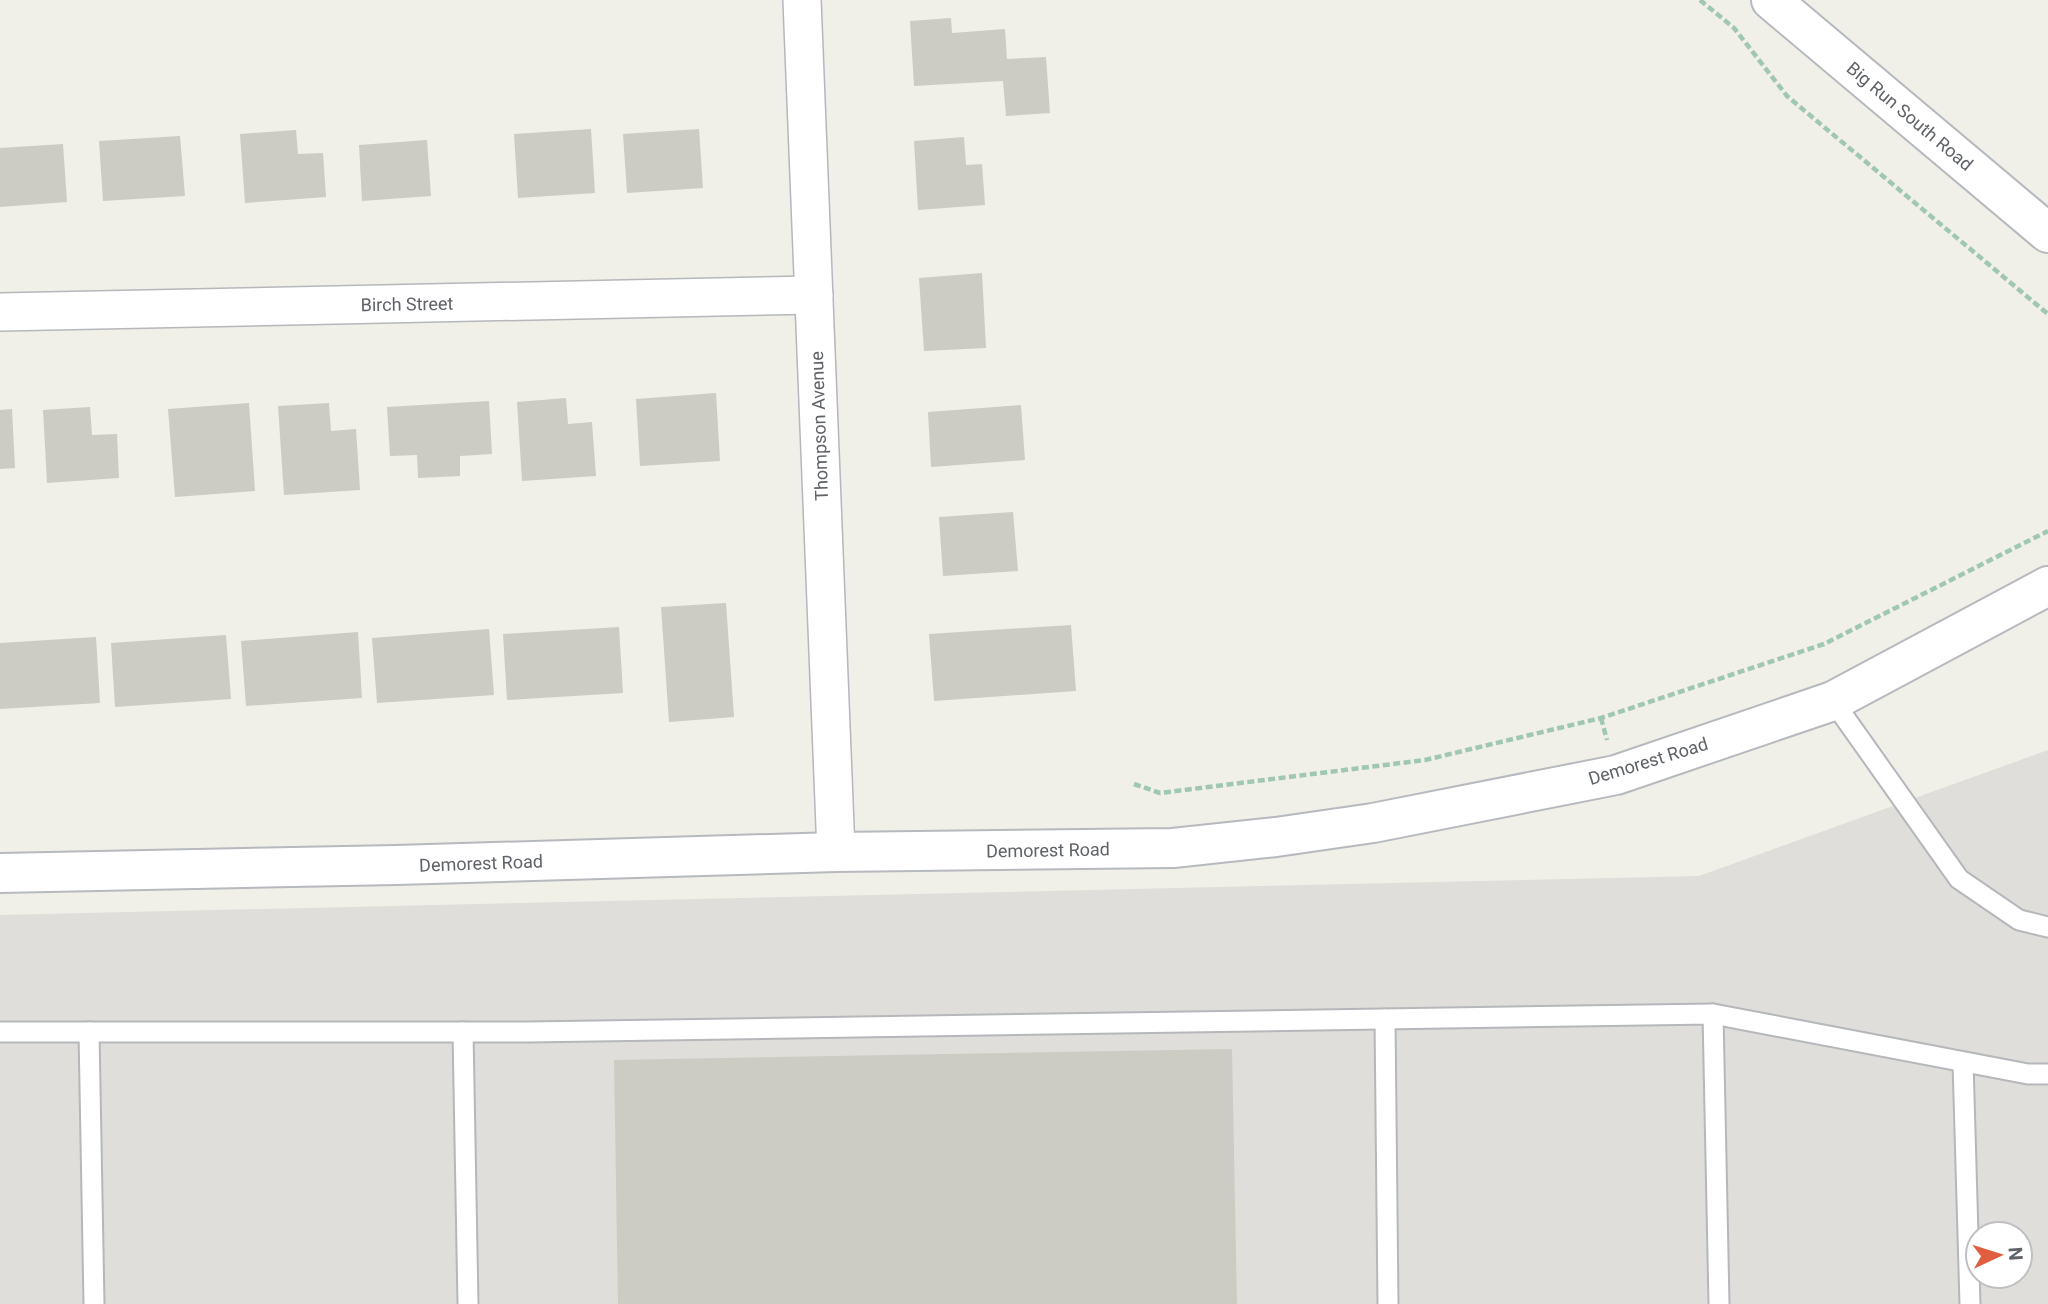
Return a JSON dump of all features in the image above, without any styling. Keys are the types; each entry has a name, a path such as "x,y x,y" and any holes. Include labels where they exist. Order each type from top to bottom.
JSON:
{"street":[{"name":"Thompson Avenue","path":"802,0 836,852"},
{"name":"Big Run South Road","path":"1771,0 2048,233"},
{"name":"Birch Street","path":"0,313 814,295"},
{"name":"Demorest Road","path":"0,873 836,852 1173,848 1276,837 1373,823 1616,775 1833,701 2048,586"}],"lane":[{"path":"1833,701 1959,879 2019,920 2048,927"},
{"path":"1713,1014 1719,1304"},
{"path":"0,1032 463,1032 1713,1014 2028,1074 2048,1074"},
{"path":"1385,1019 1388,1304"},
{"path":"89,1032 94,1304"},
{"path":"463,1032 468,1304"},
{"path":"1963,1062 1970,1304"}],"path":[{"path":"1700,0 1734,28 1787,96 2048,314"},
{"path":"1134,784 1160,793 1425,760 1601,718 1824,644 2048,531"}],"shaded area":[{"path":"2048,750 2048,1304 0,1304 0,915 1699,876"}],"building":[{"path":"951,18 952,33 1005,29 1007,59 1046,57 1050,113 1006,116 1003,81 914,86 910,21"},
{"path":"591,129 595,193 518,198 514,134"},
{"path":"699,129 703,188 627,193 623,134"},
{"path":"296,130 298,154 323,153 326,197 245,203 240,134"},
{"path":"180,136 185,196 103,201 99,141"},
{"path":"964,137 966,165 982,164 985,205 918,210 914,141"},
{"path":"427,140 431,196 362,201 359,145"},
{"path":"63,144 67,202 0,207 0,148"},
{"path":"982,273 986,348 924,351 919,278"},
{"path":"716,393 720,461 640,466 636,399"},
{"path":"566,398 568,424 592,422 596,476 522,481 517,402"},
{"path":"489,401 492,454 460,456 460,476 418,478 417,455 390,456 387,407"},
{"path":"249,403 255,491 175,497 168,409"},
{"path":"329,403 331,431 356,429 360,490 284,495 278,406"},
{"path":"1021,405 1025,460 931,467 928,412"},
{"path":"90,407 92,435 117,434 119,478 47,483 43,410"},
{"path":"12,409 15,468 0,469 0,410"},
{"path":"1013,512 1018,571 943,576 939,517"},
{"path":"726,603 734,717 669,722 661,607"},
{"path":"1071,625 1076,691 934,701 929,634"},
{"path":"619,627 623,693 507,700 503,634"},
{"path":"489,629 494,695 377,703 372,638"},
{"path":"358,632 362,698 246,706 241,641"},
{"path":"226,635 231,699 115,707 111,643"},
{"path":"96,637 100,703 0,709 0,643"},
{"path":"1232,1049 1237,1304 618,1304 614,1060"}]}
